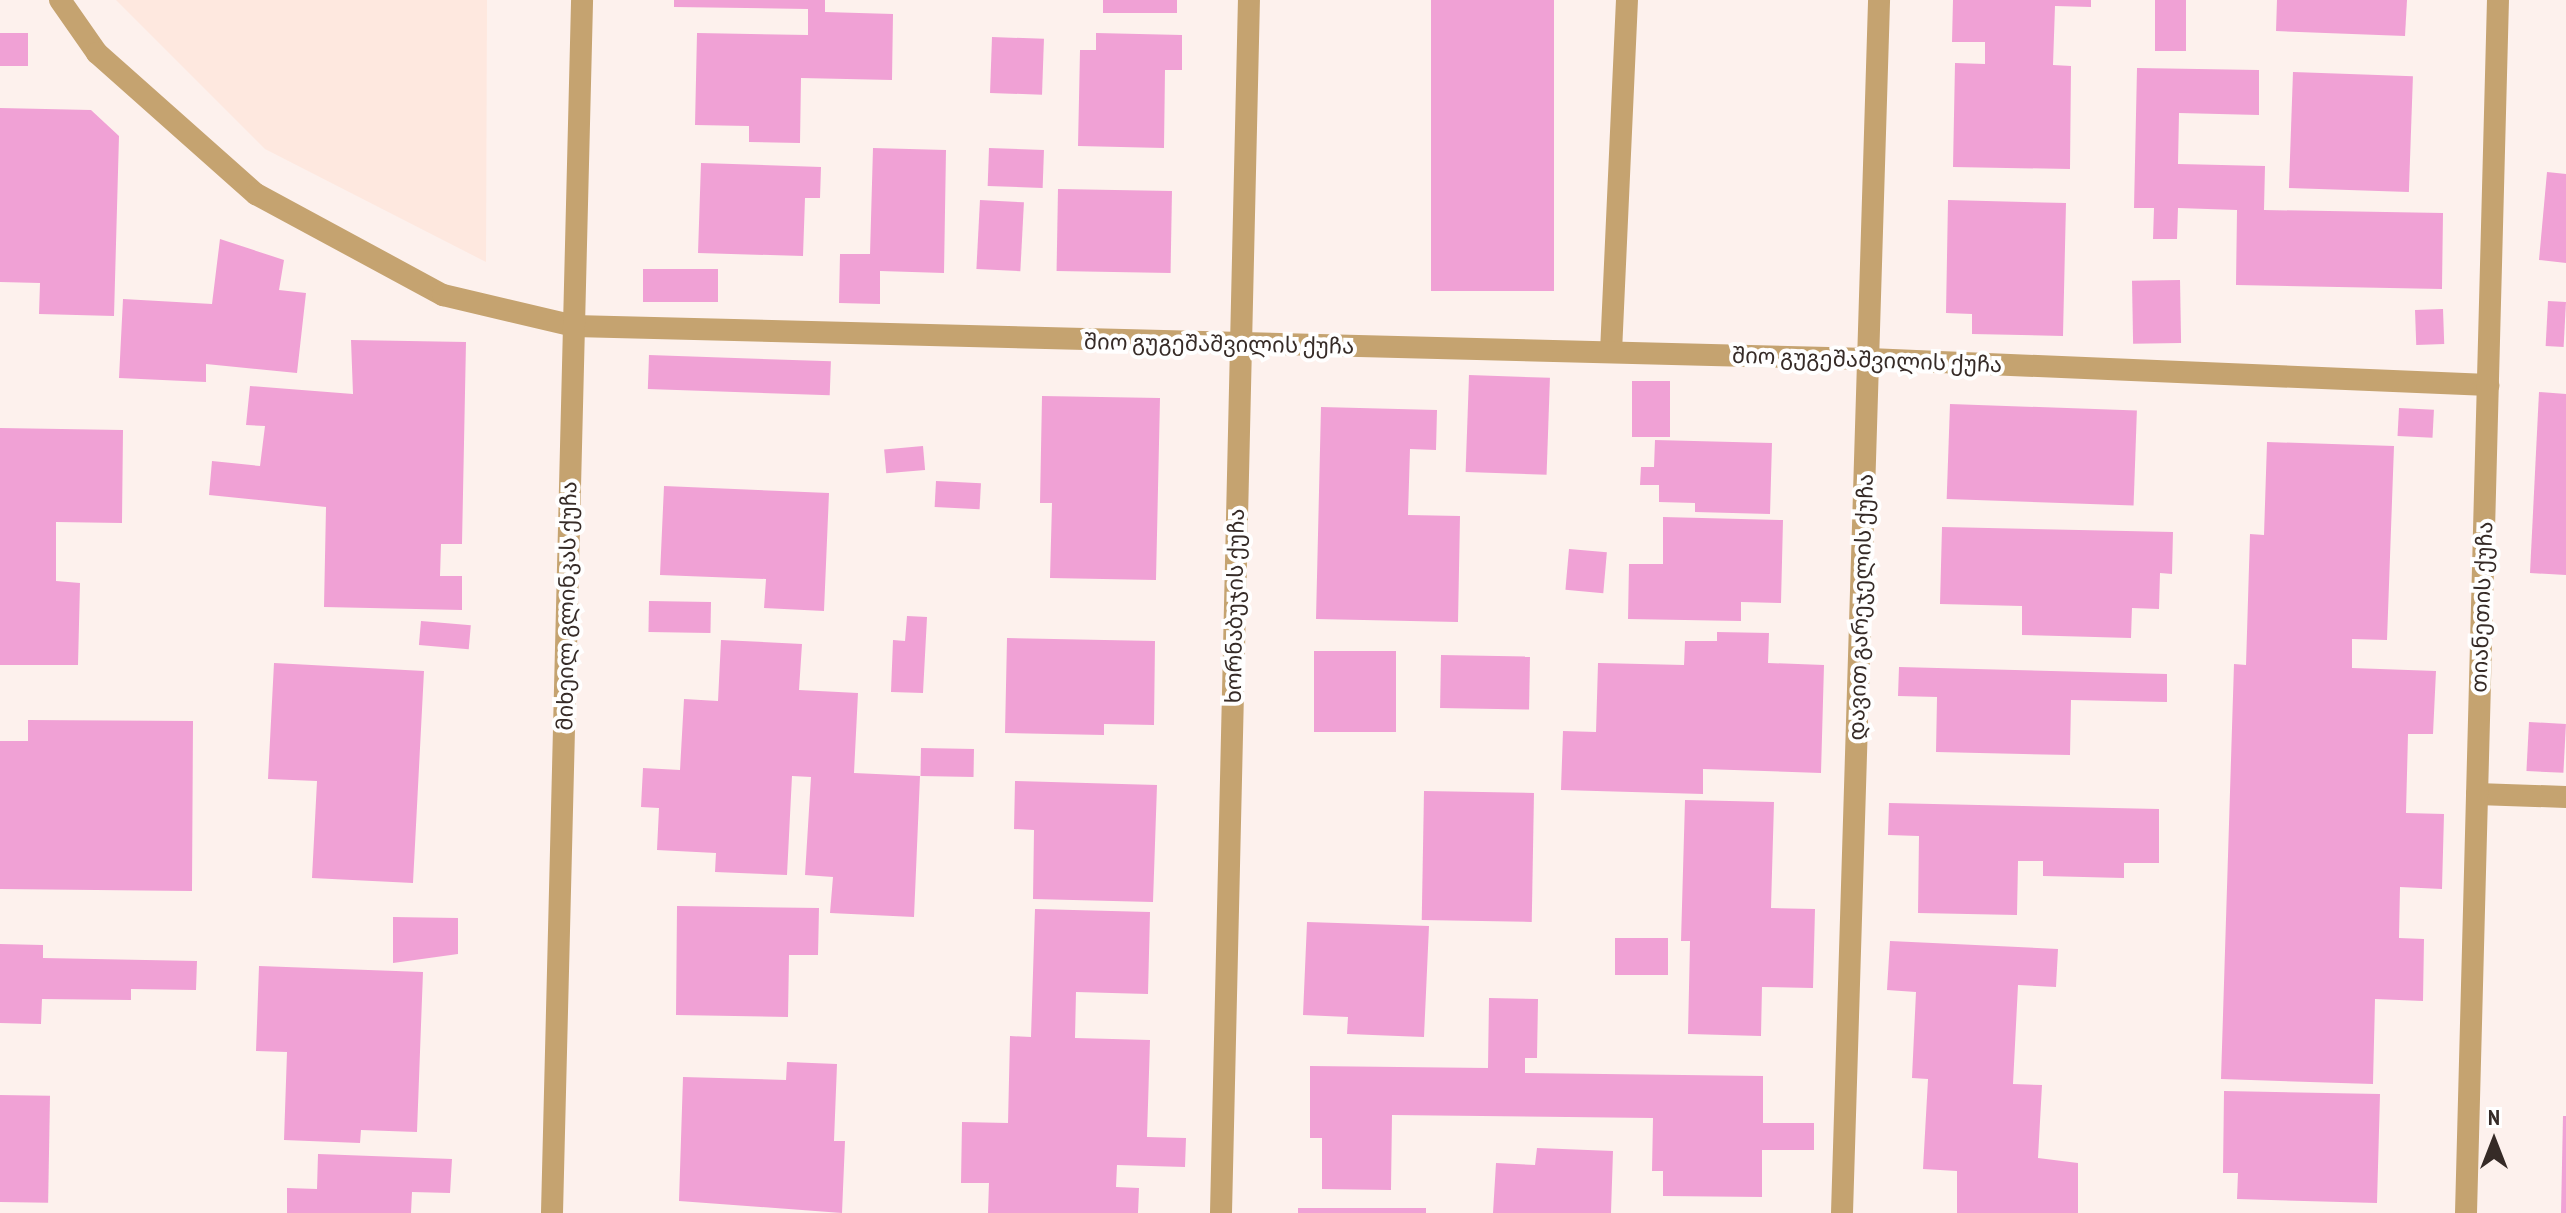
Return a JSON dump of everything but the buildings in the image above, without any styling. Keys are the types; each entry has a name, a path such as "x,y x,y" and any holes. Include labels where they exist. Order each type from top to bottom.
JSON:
{"street":[{"name":"შიო გუგეშაშვილის ქუჩა","path":"60,0 97,53 256,194 443,295 574,326 1241,346 1869,359 2488,385"},
{"name":"მიხეილ გლინკას ქუჩა","path":"552,1213 582,0"},
{"name":"ხორნაბუჯის ქუჩა","path":"1221,1213 1249,0"},
{"path":"1611,352 1627,0"},
{"name":"დავით გარეჯელის ქუჩა","path":"1842,1213 1879,0"},
{"name":"თიანეთის ქუჩა","path":"2466,1213 2498,0"},
{"path":"2477,794 2566,797"}],"shaded area":[{"path":"116,0 487,0 486,262 265,149"}]}
